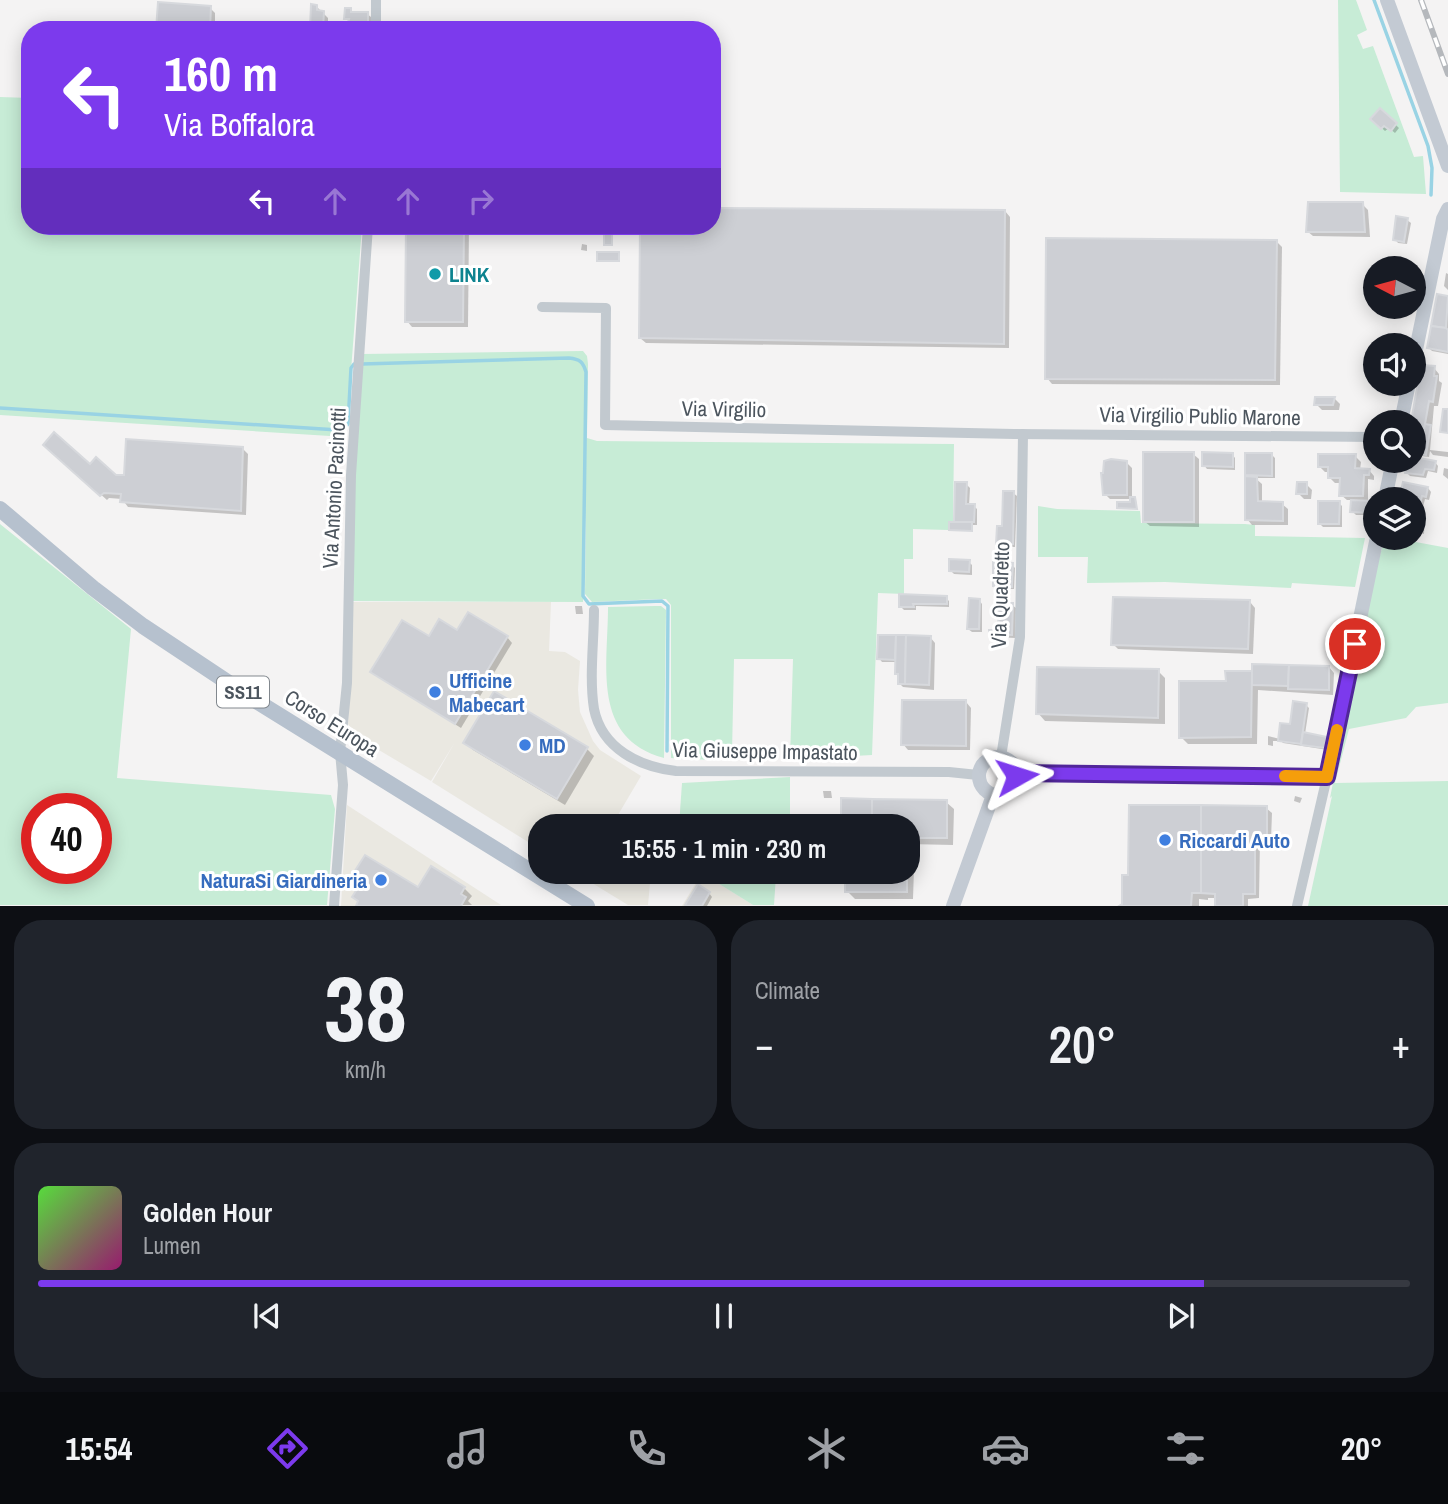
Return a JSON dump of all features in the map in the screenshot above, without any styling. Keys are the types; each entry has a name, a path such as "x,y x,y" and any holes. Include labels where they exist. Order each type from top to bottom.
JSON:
{"main road":[{"name":"Corso Europa","path":"0,509 93,588 144,626 253,699 587,905"}],"street":[{"path":"376,0 376,21"},
{"path":"1387,0 1448,166"},
{"path":"1419,333 1443,219 1448,209"},
{"name":"Via Antonio Pacinotti","path":"334,905 343,785 340,752 347,683 351,475 367,235"},
{"name":"Via Virgilio","path":"542,307 606,308 605,425 1023,433"},
{"name":"Via Virgilio Publio Marone","path":"1023,433 1363,437"},
{"name":"Via Quadretto","path":"1001,757 1020,637 1023,433"},
{"path":"1297,905 1374,550"},
{"name":"Via Giuseppe Impastato","path":"594,610 595,711 614,745 637,762 655,769 676,771 949,772 978,775"},
{"path":"1001,757 1010,761 1017,773 1016,784 1005,794 993,795 981,786 978,775 987,760 1001,757"},
{"path":"1017,773 1327,777"},
{"path":"953,905 993,795"}],"shaded area":[{"path":"353,602 551,602 549,651 565,652 580,661 580,712 593,741 600,750 641,776 619,814 528,814 528,842 432,782 455,742 431,781 357,737 348,724"},
{"path":"347,805 501,905 341,906"},
{"path":"594,884 650,884 648,905 628,905"},
{"path":"695,884 720,884 753,905 682,906"}],"green space":[{"path":"1338,0 1356,0 1367,30 1357,35 1363,49 1373,46 1414,157 1423,156 1426,194 1340,192"},
{"path":"0,97 21,98 21,235 361,235 346,437 0,415"},
{"path":"583,351 588,364 587,438 597,441 954,444 953,521 949,521 948,530 913,529 913,559 904,559 904,594 878,593 872,755 854,756 853,761 790,760 793,659 734,659 732,753 713,753 712,760 671,758 671,605 666,599 592,602 585,594 586,497 583,602 353,601 355,469 362,354"},
{"path":"1038,506 1140,511 1141,523 1255,525 1255,536 1363,538 1355,587 1292,583 1291,588 1165,582 1087,583 1088,557 1038,557"},
{"path":"0,524 131,629 117,778 331,795 335,809 327,905 0,905"},
{"path":"1426,544 1448,548 1448,703 1416,707 1406,718 1349,729 1335,783 1448,781 1448,905 1308,906 1381,550 1426,550"},
{"path":"661,606 666,610 664,758 641,748 624,734 614,717 606,675 608,607"},
{"path":"790,777 790,814 680,814 682,783"},
{"path":"719,884 775,884 774,905 753,905"}],"building":[{"path":"158,2 211,6 210,21 157,21"},
{"path":"311,4 317,5 317,10 324,11 323,21 310,21"},
{"path":"345,8 351,8 351,12 368,12 368,21 344,19"},
{"path":"1380,108 1397,123 1391,131 1384,126 1381,129 1370,119"},
{"path":"1308,202 1363,202 1365,232 1306,232"},
{"path":"721,208 1005,210 1004,344 639,338 640,235 721,235"},
{"path":"1396,216 1408,218 1404,242 1393,240"},
{"name":"LINK","path":"406,235 464,235 463,322 405,322"},
{"path":"604,235 612,235 612,245 604,245"},
{"path":"1046,238 1277,240 1275,380 1045,379"},
{"path":"597,252 619,252 619,261 597,261"},
{"path":"1437,294 1448,296 1446,328 1431,326"},
{"path":"1431,326 1448,330 1448,352 1427,348"},
{"path":"1426,365 1435,366 1434,376 1437,376 1433,402 1429,401 1426,418 1426,410 1413,410 1416,396 1426,396"},
{"path":"1315,397 1335,397 1333,405 1314,405"},
{"path":"1443,409 1448,409 1448,433 1440,432"},
{"path":"1426,424 1431,425 1426,455"},
{"path":"54,432 90,464 96,457 116,475 124,475 126,439 243,447 241,511 120,502 121,494 104,493 100,496 43,445"},
{"path":"1143,452 1194,452 1194,522 1143,522"},
{"path":"1202,452 1233,453 1233,467 1202,466"},
{"path":"1245,453 1272,453 1272,476 1245,475"},
{"path":"1318,454 1356,454 1355,468 1363,469 1363,473 1369,473 1364,475 1363,496 1339,496 1340,478 1328,478 1328,467 1318,467"},
{"path":"1426,459 1436,461 1434,470 1426,469"},
{"path":"1104,461 1127,461 1127,495 1103,495 1101,473"},
{"path":"1245,476 1257,477 1258,501 1283,502 1283,521 1245,520"},
{"path":"955,482 967,482 966,504 975,504 974,522 954,522"},
{"path":"1297,482 1307,482 1307,494 1296,494"},
{"path":"1403,482 1428,487 1426,497 1426,487 1402,487"},
{"path":"1003,491 1014,491 1013,544 996,544 997,526 1002,526"},
{"path":"1130,497 1135,497 1137,509 1117,508 1117,502 1130,502"},
{"path":"1351,500 1363,501 1363,513 1350,512"},
{"path":"1318,501 1340,501 1339,524 1318,524"},
{"path":"949,522 972,522 972,531 949,530"},
{"path":"949,559 970,560 969,572 949,571"},
{"path":"993,562 1013,563 1012,587 993,586"},
{"path":"899,594 947,596 947,604 913,604 914,607 899,607"},
{"path":"1113,597 1250,600 1248,649 1111,645"},
{"path":"969,598 980,599 979,629 967,629"},
{"path":"999,603 1013,603 1012,635 989,634 989,630 998,630"},
{"path":"468,612 508,636 455,724 370,672 402,620 429,636 439,619 457,630"},
{"path":"878,635 896,635 895,660 877,659"},
{"path":"896,635 906,635 905,684 898,684 898,674 895,674"},
{"path":"906,635 931,636 929,685 905,684"},
{"path":"1252,664 1289,665 1288,686 1252,685"},
{"path":"1289,665 1329,666 1329,690 1288,689"},
{"path":"1037,667 1159,669 1158,718 1036,714"},
{"path":"1225,671 1252,671 1251,737 1179,738 1179,681 1226,681"},
{"name":"MD","path":"494,691 588,747 557,799 463,743"},
{"path":"902,700 966,700 966,746 901,745"},
{"path":"1293,701 1307,703 1301,744 1278,741 1280,723 1290,724"},
{"path":"1303,732 1327,737 1325,748 1301,745"},
{"path":"841,798 872,799 872,814 841,814"},
{"path":"872,799 947,800 947,838 920,838 920,814 872,814"},
{"name":"Riccardi Auto","path":"1129,805 1201,805 1201,893 1192,893 1191,906 1119,906 1122,904 1122,875 1128,875"},
{"path":"1201,805 1267,806 1267,835 1255,835 1255,894 1243,894 1243,906 1215,906 1215,894 1201,893"},
{"name":"NaturaSi Giardineria","path":"365,855 418,887 431,866 465,887 461,894 466,897 461,906 356,906 358,901 352,897 361,883 351,877"},
{"path":"698,884 710,892 702,906 685,905"},
{"path":"845,884 907,884 907,892 845,892"}],"waterway":[{"path":"1374,0 1428,146 1432,168 1431,195"},
{"path":"362,364 569,358 582,363 586,372 583,596 589,604 662,601 668,606 667,751"},
{"path":"0,408 338,430 344,429 348,424 351,368 354,364"}],"railway":[{"path":"1421,0 1448,74"}],"slow traffic":[{"path":"1285,776 1327,777 1337,730"}],"place":[{"name":"LINK","path":"435,274"},
{"name":"Ufficine Mabecart","path":"435,692"},
{"name":"MD","path":"525,745"},
{"name":"Riccardi Auto","path":"1165,840"},
{"name":"NaturaSi Giardineria","path":"381,880"}],"route":[{"path":"1017,776 1017,773 1327,777 1355,644"}]}
